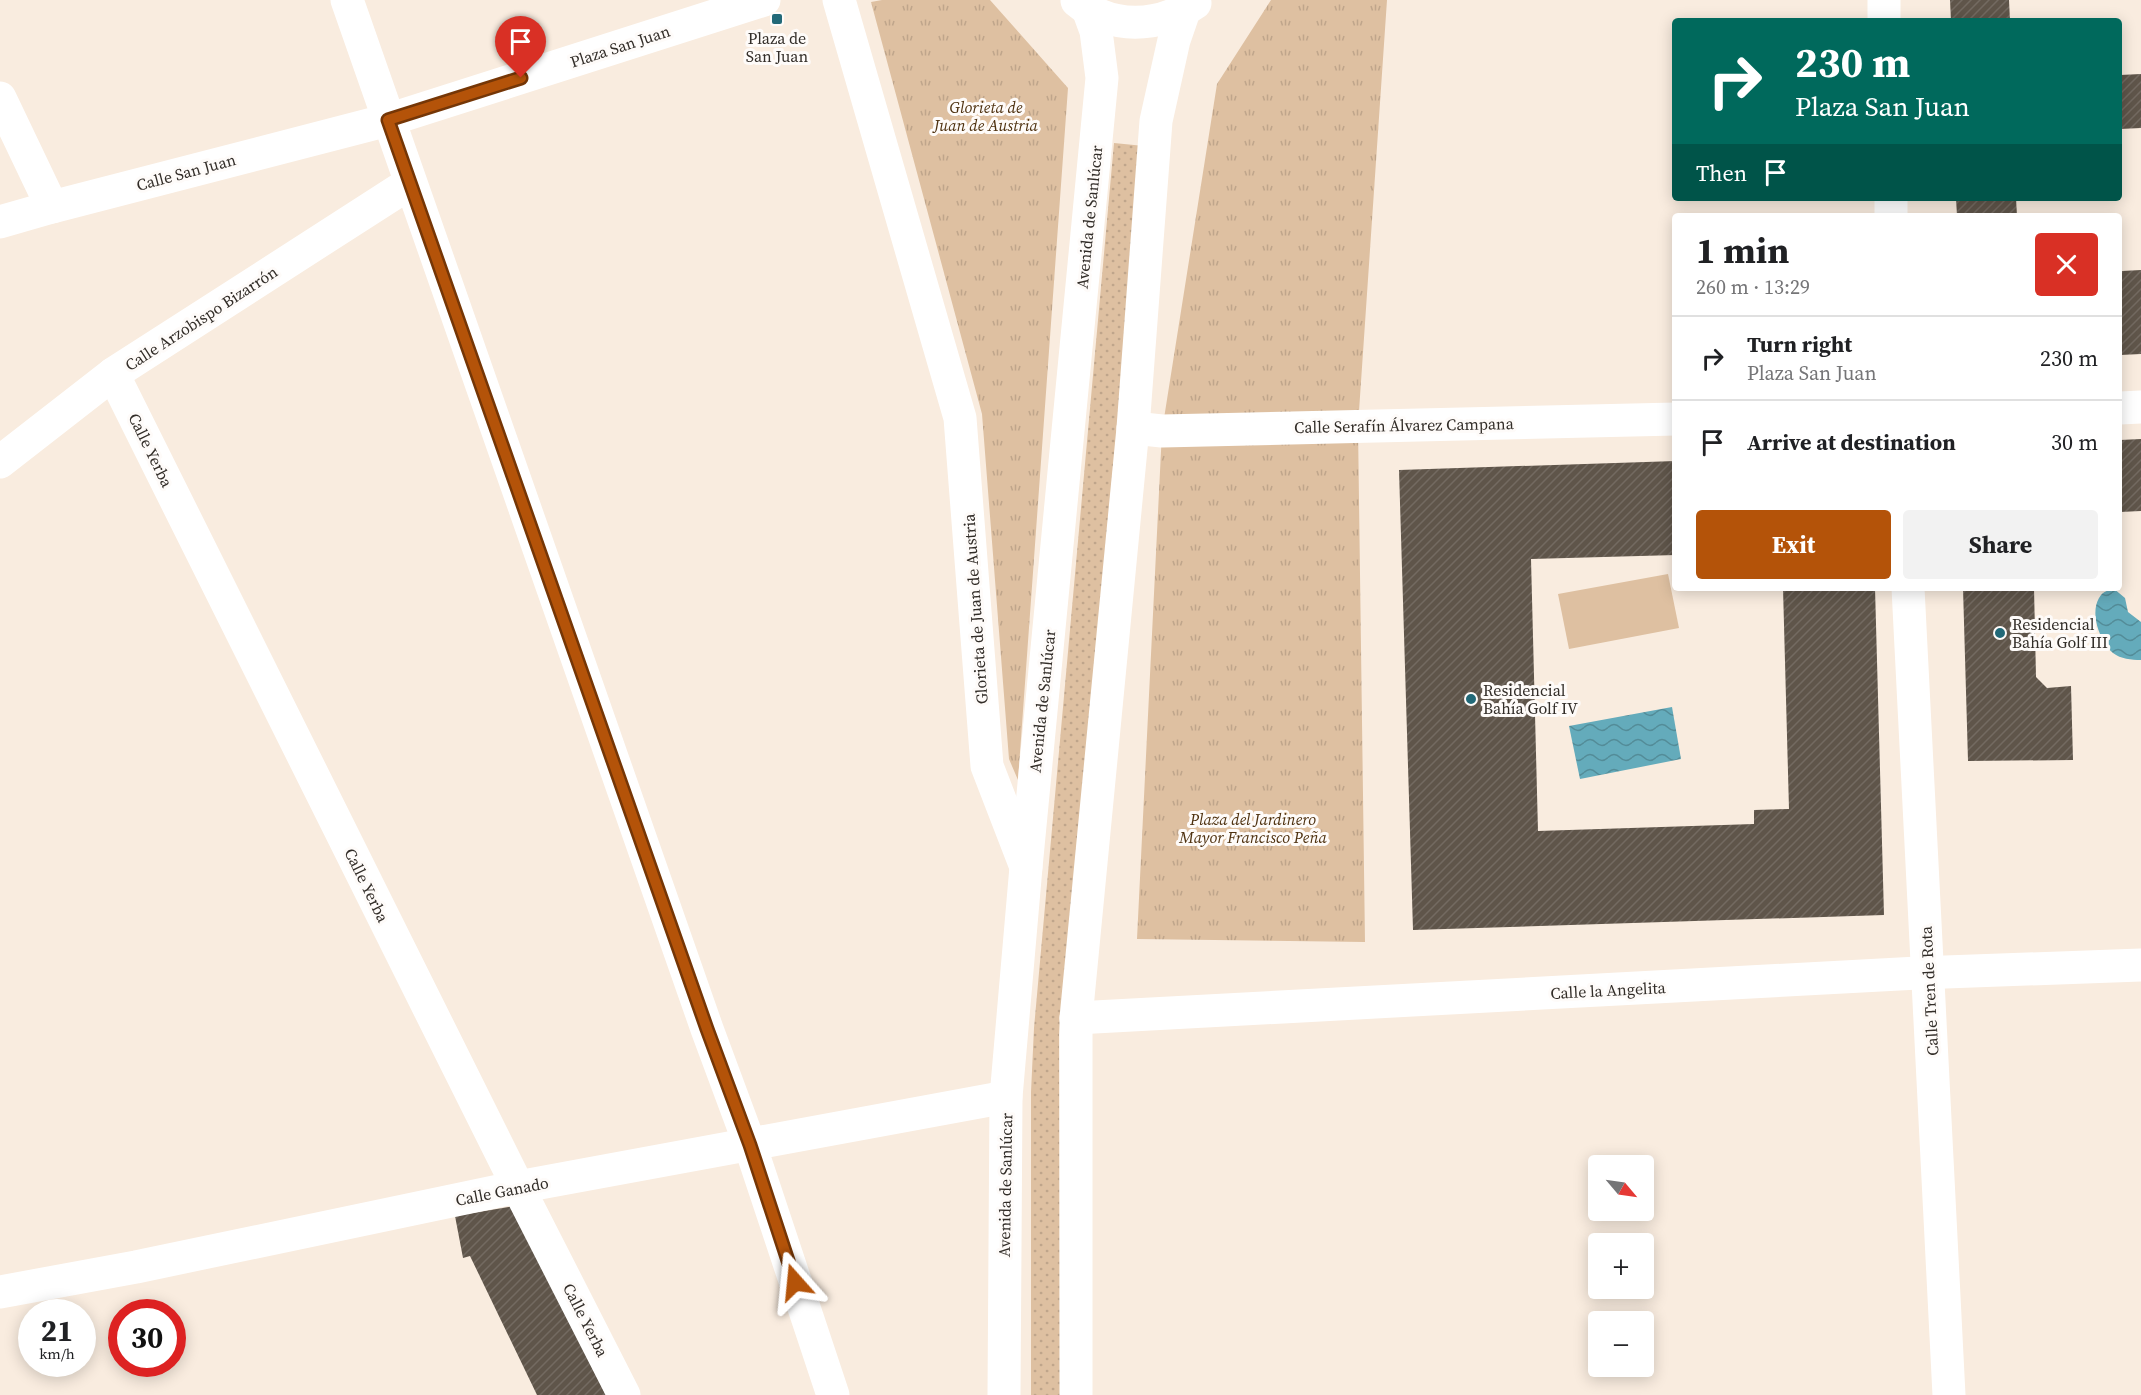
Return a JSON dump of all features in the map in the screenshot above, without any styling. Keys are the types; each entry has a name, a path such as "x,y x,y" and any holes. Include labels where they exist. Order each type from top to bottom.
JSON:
{"street":[{"path":"347,0 380,122 410,183 707,1029 750,1145 833,1395"},
{"name":"Plaza San Juan","path":"380,122 764,0"},
{"name":"Glorieta de Juan de Austria","path":"839,0 960,417 987,766 1026,867"},
{"path":"1884,0 1884,18"},
{"path":"1082,5 1115,21 1142,23 1167,19 1191,5"},
{"name":"Avenida de Sanlúcar","path":"1004,1395 1006,1097 1102,78 1096,31 1082,5"},
{"path":"1077,1395 1076,1018 1133,428 1156,121 1174,40 1191,5"},
{"path":"0,98 52,207"},
{"name":"Calle San Juan","path":"0,222 380,122"},
{"name":"Calle Arzobispo Bizarrón","path":"0,462 113,374 410,183"},
{"name":"Calle Yerba","path":"113,374 624,1395"},
{"path":"2122,408 2141,407"},
{"name":"Calle Serafín Álvarez Campana","path":"1133,428 1162,431 1672,419"},
{"name":"Calle Tren de Rota","path":"1908,591 1949,1395"},
{"name":"Calle la Angelita","path":"1076,1018 1928,973 2141,965"},
{"name":"Calle Ganado","path":"0,1293 518,1187 1006,1097"}],"green space":[{"name":"Glorieta de Juan de Austria","path":"882,0 990,0 1068,88 1018,780 1009,759 982,414 871,2"},
{"name":"Plaza del Jardinero Mayor Francisco Peña","path":"1271,0 1387,0 1358,426 1365,942 1137,939 1162,431 1217,84"},
{"path":"1114,143 1144,146 1059,1035 1060,1395 1031,1395 1031,1092 1034,1028"},
{"path":"1668,574 1679,628 1569,649 1558,594"}],"water":[{"path":"2108,591 2117,591 2125,598 2128,612 2141,622 2141,660 2126,659 2116,655 2104,642 2096,617 2097,602 2102,594"},
{"path":"1672,707 1681,759 1580,779 1569,726"}],"building":[{"path":"1950,0 2009,0 2010,18 1951,18"},
{"path":"2141,74 2141,128 2122,129 2122,75"},
{"path":"1956,201 2016,201 2017,213 1957,213"},
{"path":"2141,270 2141,354 2122,355 2122,271"},
{"path":"2141,439 2141,511 2122,512 2122,440"},
{"name":"Residencial Bahía Golf IV","path":"1672,461 1672,555 1531,559 1538,831 1754,824 1754,810 1789,809 1783,591 1875,591 1884,915 1413,930 1399,470"},
{"name":"Residencial Bahía Golf III","path":"1963,591 2034,591 2036,677 2047,688 2071,686 2073,760 1968,761"},
{"path":"514,1206 606,1395 537,1395 470,1256 463,1258 455,1216"}],"place":[{"name":"Plaza de San Juan","path":"777,19"},
{"name":"Residencial Bahía Golf III","path":"2000,633"},
{"name":"Residencial Bahía Golf IV","path":"1471,699"}],"route":[{"path":"521,78 388,120 707,1029 750,1145 795,1282"}]}
